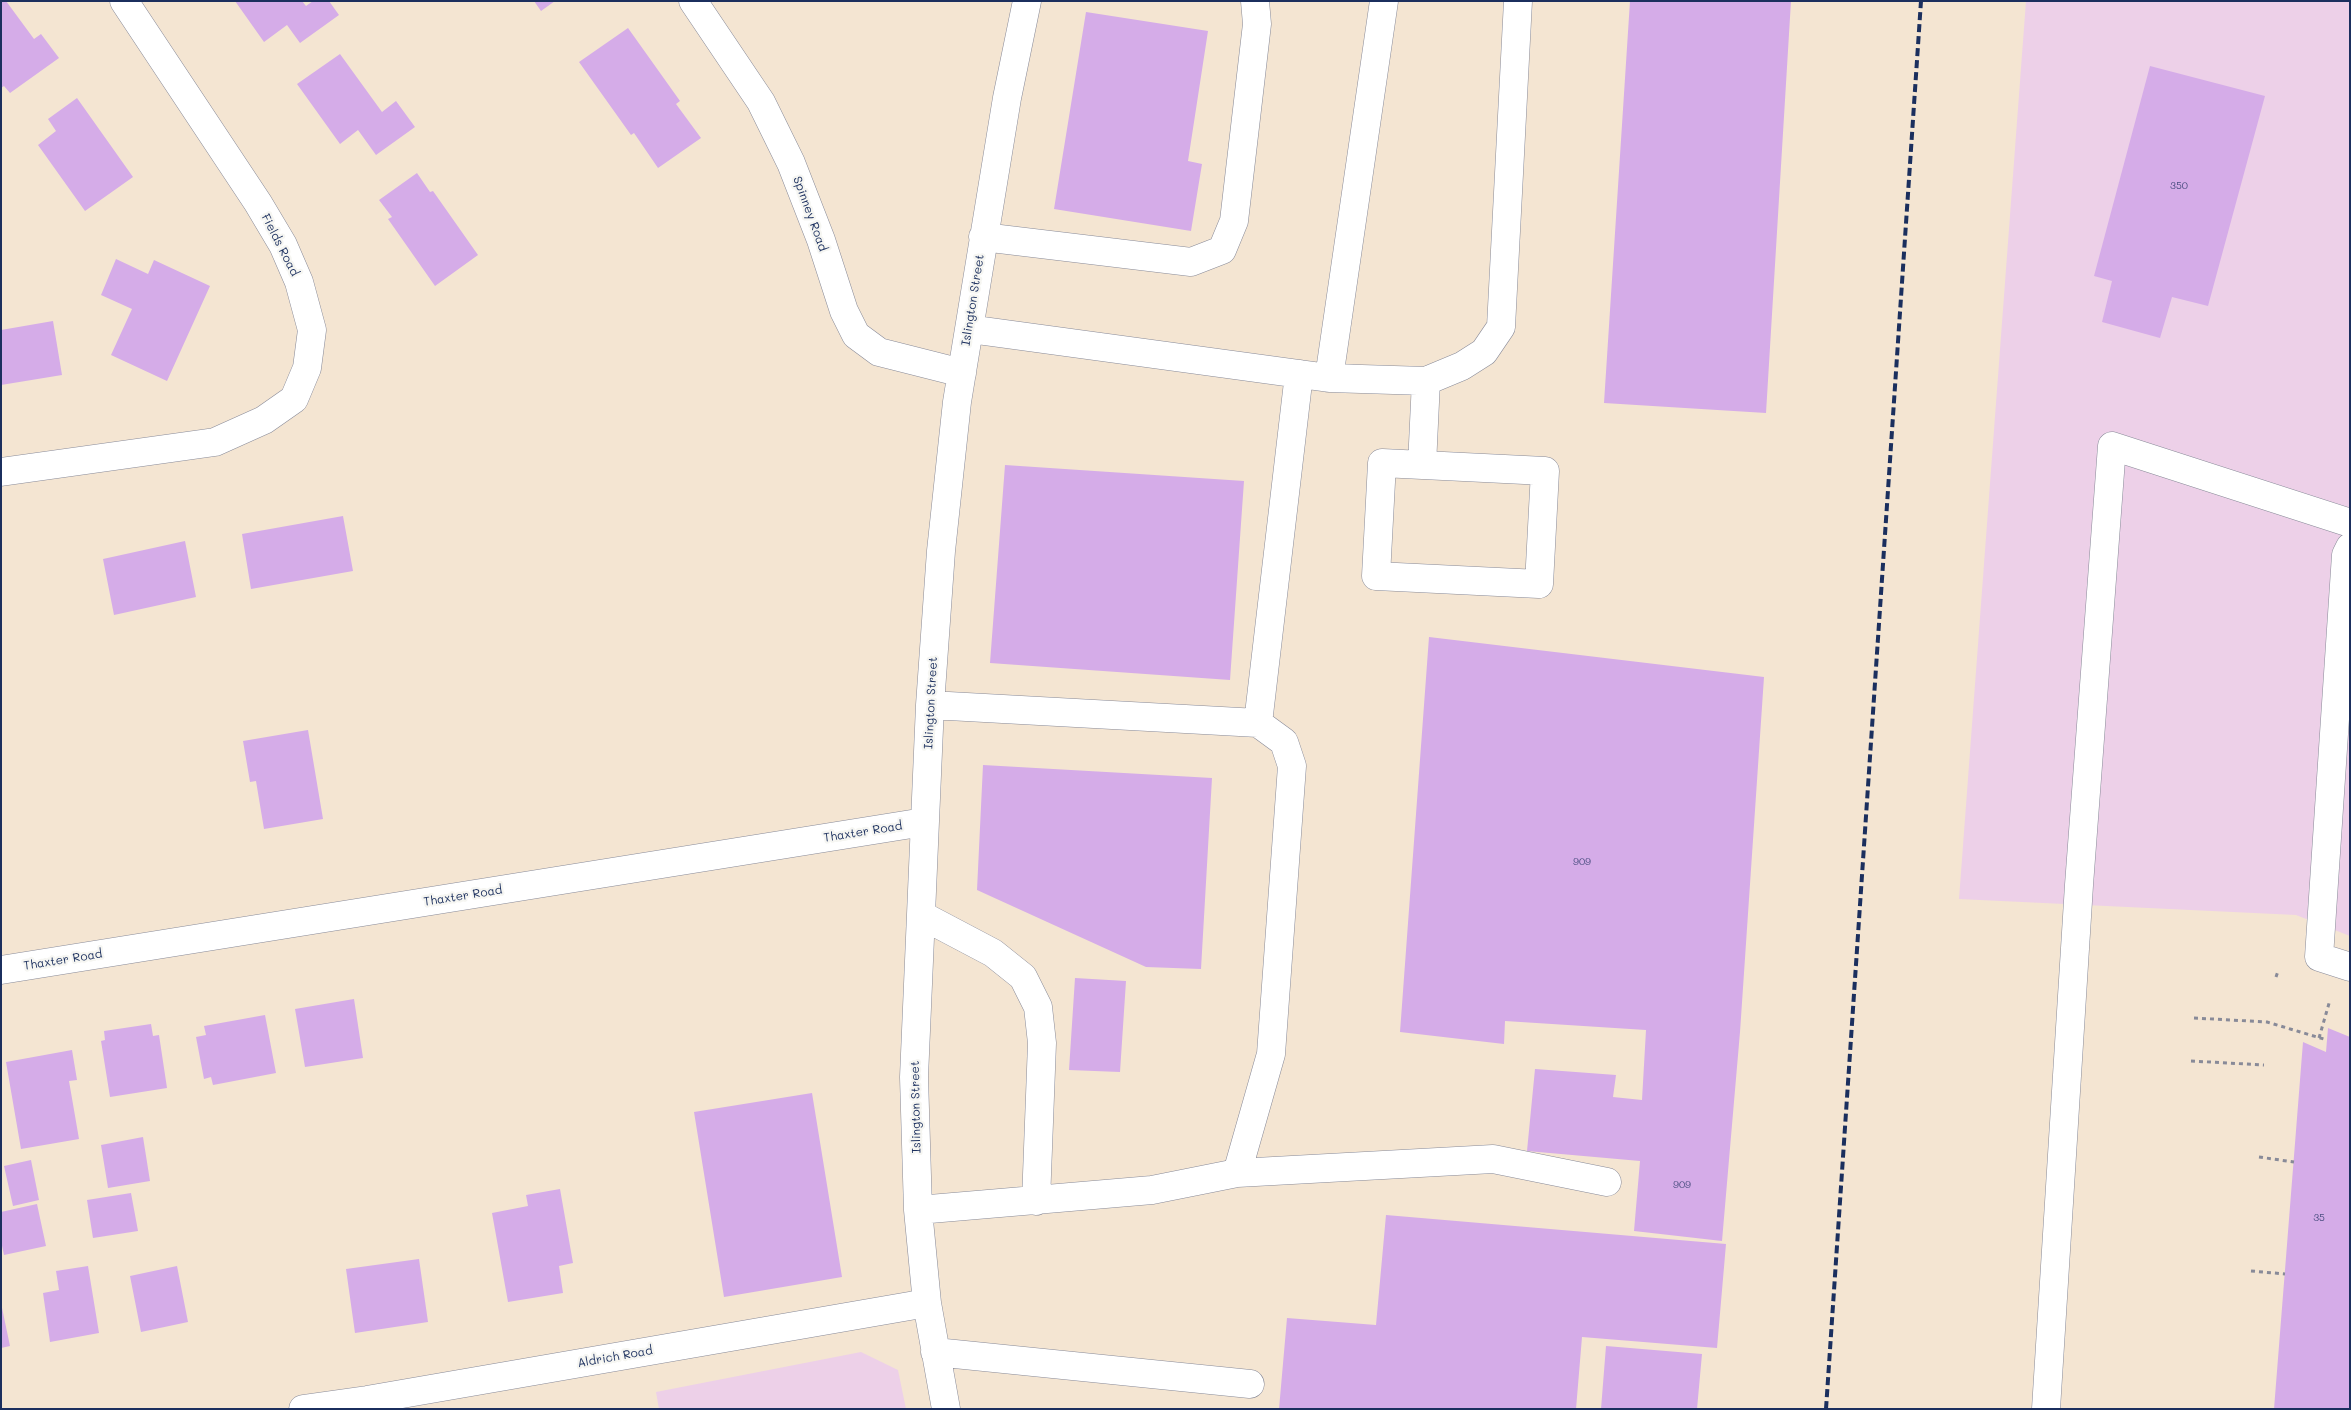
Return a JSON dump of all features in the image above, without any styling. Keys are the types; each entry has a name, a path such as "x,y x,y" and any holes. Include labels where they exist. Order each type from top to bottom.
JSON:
{"street":[{"name":"Fields Road","path":"1,472 216,442 264,420 294,399 307,368 312,330 299,282 283,245 258,203 124,1"},
{"name":"Spinney Road","path":"693,1 761,102 791,162 821,240 844,311 856,335 880,352 962,373"},
{"name":"Islington Street","path":"946,1409 927,1304 918,1210 914,1077 930,706 941,551 962,373 1007,98 1027,1"},
{"path":"983,237 1191,262 1222,250 1234,221 1257,24 1255,1"},
{"path":"1329,378 1384,1"},
{"path":"969,329 1329,378 1426,380 1462,366 1484,352 1501,327 1518,1"},
{"path":"1258,723 1299,374"},
{"path":"1422,466 1426,380"},
{"path":"2046,1409 2079,885 2112,446 2350,522"},
{"path":"1382,463 1422,466 1545,471 1539,584 1376,576 1382,463"},
{"path":"2350,547 2346,555 2319,957 2350,967"},
{"path":"930,706 1258,723 1284,742 1292,766 1271,1054 1237,1173"},
{"name":"Thaxter Road","path":"1,970 924,822"},
{"path":"921,915 993,953 1023,977 1038,1007 1042,1043 1036,1201"},
{"path":"918,1210 1152,1190 1237,1173 1493,1159 1607,1182"},
{"name":"Aldrich Road","path":"303,1409 386,1397 927,1304"},
{"path":"935,1352 1250,1384"}],"path":[{"path":"2276,978 2278,972"},
{"path":"2319,1038 2332,995"},
{"path":"2194,1018 2267,1022 2327,1040"},
{"path":"2191,1061 2264,1065"},
{"path":"2258,1157 2294,1162"},
{"path":"2251,1271 2285,1274"}],"shaded area":[{"path":"2026,1 2350,1 2350,936 2296,915 1959,899"},
{"path":"861,1352 898,1370 906,1409 659,1409 656,1392"}],"building":[{"path":"1,1 6,1 34,39 41,34 59,58 10,93 4,86 1,88"},
{"path":"235,1 302,1 306,6 313,1 329,1 339,15 300,43 287,25 264,42"},
{"path":"534,1 555,1 541,11"},
{"path":"1630,1 1791,1 1766,413 1604,403"},
{"path":"1086,12 1208,31 1188,161 1202,164 1191,231 1054,209"},
{"path":"628,28 680,101 676,104 701,138 658,168 634,133 631,135 579,62"},
{"path":"340,54 382,112 396,101 415,127 376,155 358,130 340,144 297,84"},
{"path":"2150,66 2265,96 2208,306 2172,297 2160,338 2102,322 2112,281 2094,276"},
{"path":"77,98 133,177 85,211 38,145 56,131 48,119"},
{"path":"417,173 430,192 433,191 478,255 435,286 388,219 392,217 379,200"},
{"path":"116,259 148,274 154,260 210,286 167,381 111,355 132,309 101,295"},
{"path":"53,321 62,375 1,385 1,330"},
{"path":"1005,465 1244,481 1230,680 990,663"},
{"path":"343,516 353,571 251,589 242,534"},
{"path":"185,541 196,597 114,615 103,559"},
{"path":"1429,637 1764,677 1740,1032 1722,1241 1634,1231 1640,1161 1527,1151 1535,1069 1616,1075 1613,1097 1642,1100 1646,1030 1505,1021 1504,1044 1400,1032"},
{"path":"308,730 323,819 264,829 256,781 250,782 243,741"},
{"path":"983,765 1212,778 1201,969 1146,967 977,890"},
{"path":"1075,978 1126,981 1120,1072 1069,1070"},
{"path":"354,999 363,1058 305,1067 295,1009"},
{"path":"265,1015 276,1073 213,1085 211,1077 204,1079 196,1037 206,1035 204,1026"},
{"path":"151,1024 153,1036 159,1035 167,1088 110,1097 101,1041 105,1040 104,1031"},
{"path":"2328,1028 2350,1037 2350,1409 2274,1409 2303,1042 2326,1052"},
{"path":"72,1050 77,1080 69,1081 79,1139 21,1149 6,1062"},
{"path":"812,1093 842,1277 724,1297 694,1112"},
{"path":"143,1137 150,1181 108,1188 101,1145"},
{"path":"31,1160 39,1200 13,1206 4,1166"},
{"path":"560,1189 573,1263 559,1266 563,1293 508,1302 492,1213 528,1206 526,1195"},
{"path":"131,1193 138,1231 93,1238 87,1200"},
{"path":"37,1204 46,1246 4,1255 1,1241 1,1212"},
{"path":"1386,1215 1726,1244 1717,1348 1582,1337 1576,1409 1279,1409 1287,1318 1376,1325"},
{"path":"419,1259 428,1322 355,1333 346,1269"},
{"path":"88,1266 99,1333 50,1342 43,1293 59,1290 56,1271"},
{"path":"177,1266 188,1322 141,1332 130,1276"},
{"path":"1,1303 10,1346 1,1348"},
{"path":"1606,1346 1702,1354 1697,1409 1601,1409"}],"railway":[{"path":"1826,1409 1921,1"}]}
